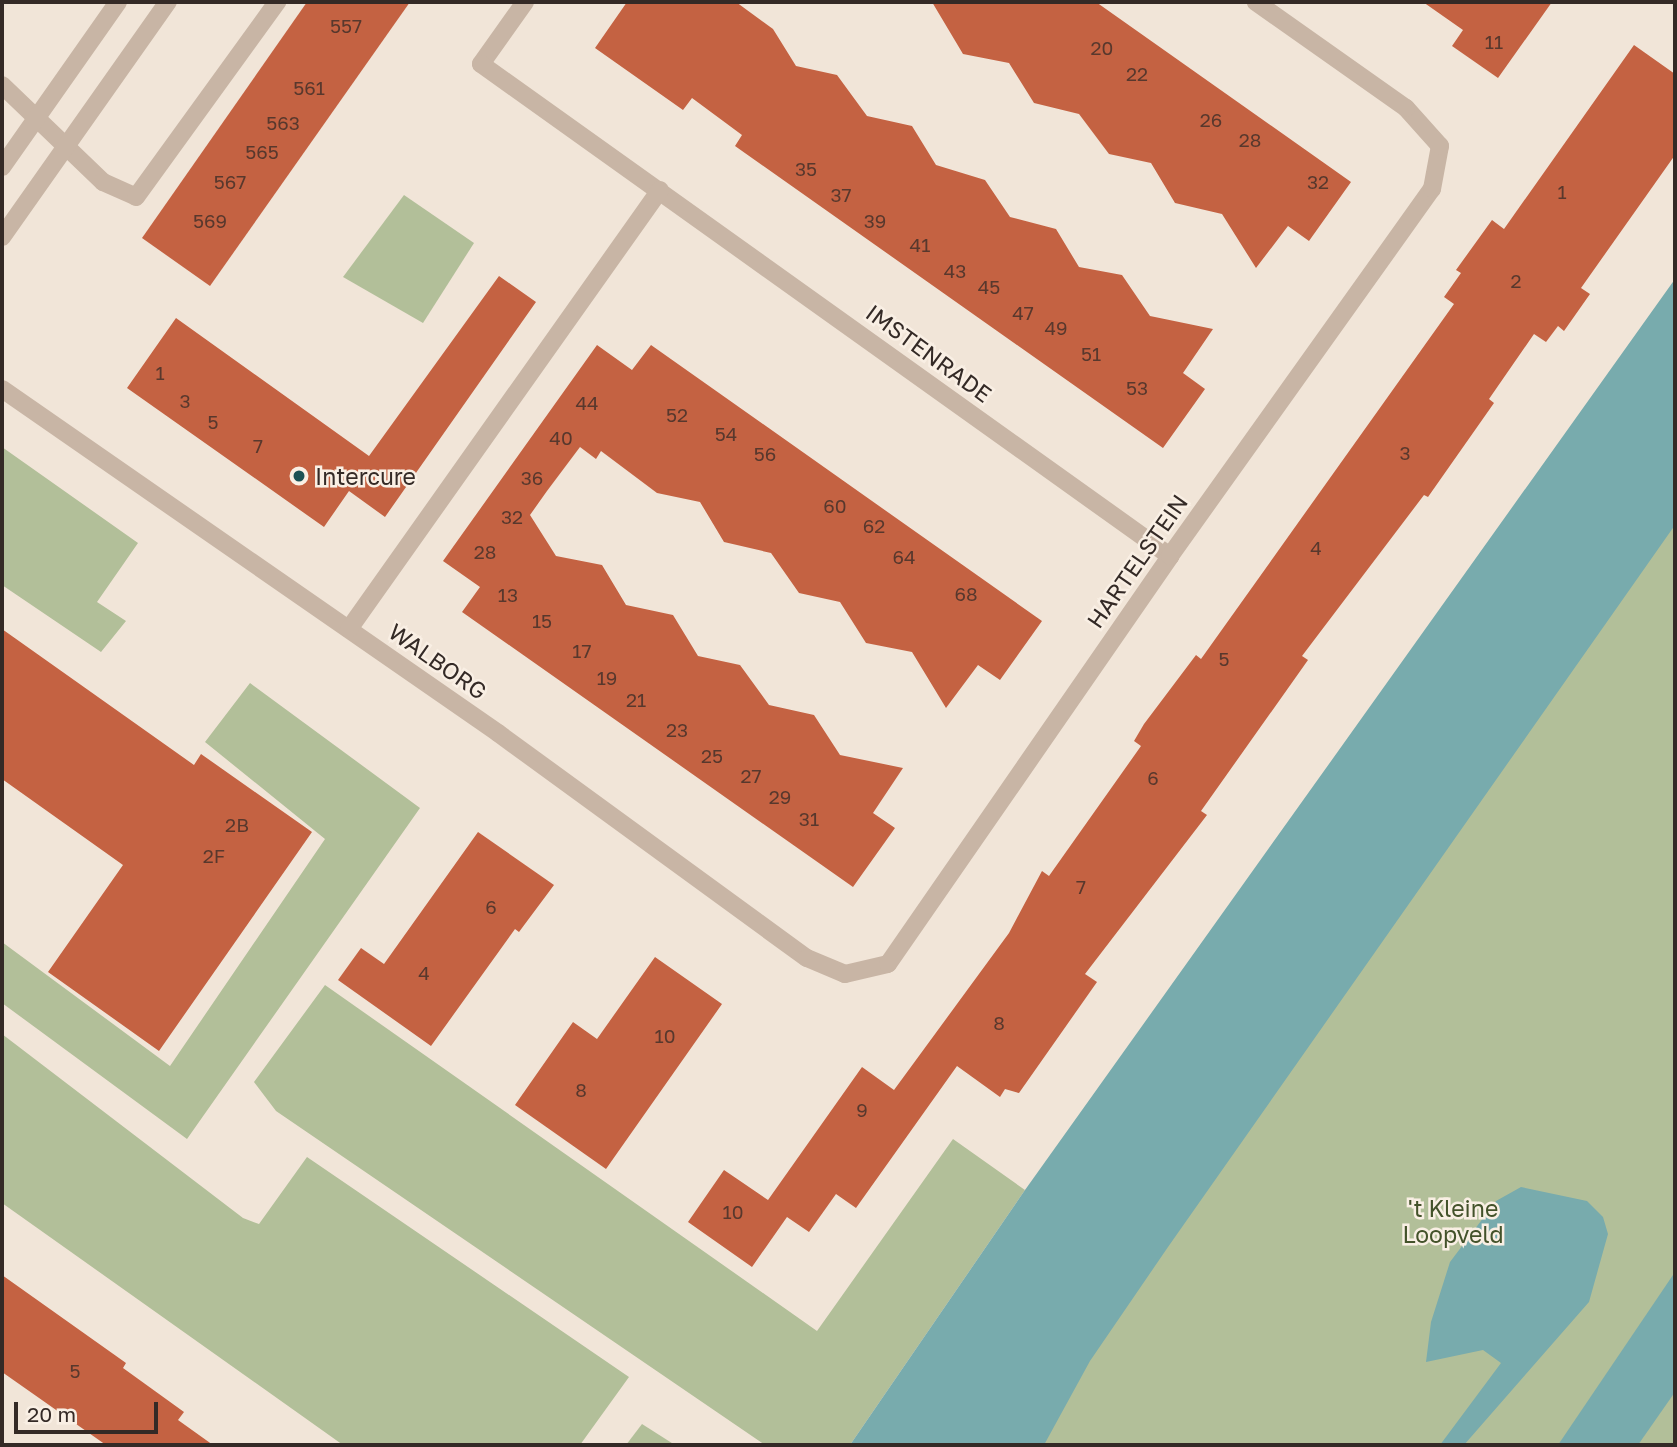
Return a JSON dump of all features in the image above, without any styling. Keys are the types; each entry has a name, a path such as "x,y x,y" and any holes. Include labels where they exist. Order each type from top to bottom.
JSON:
{"street":[{"path":"2,167 118,2"},
{"path":"2,237 168,2"},
{"path":"2,85 37,117 64,149 103,182 133,198 142,194 277,2"},
{"name":"IMSTENRADE","path":"525,2 481,64 1170,556"},
{"name":"HARTELSTEIN","path":"845,974 888,964 1170,556 1432,189 1440,146 1406,108 1256,2"},
{"path":"349,629 660,190"},
{"name":"WALBORG","path":"2,388 349,629 807,958 845,974"}],"green space":[{"path":"404,195 474,243 423,323 343,277"},
{"path":"2,447 138,543 97,602 126,621 101,652 2,585"},
{"name":"'t Kleine Loopveld","path":"1675,515 1675,1445 1025,1445"},
{"path":"250,683 420,808 187,1139 2,1003 2,942 170,1066 325,839 205,742"},
{"path":"325,985 817,1331 953,1139 1025,1190 850,1445 765,1445 276,1111 254,1082"},
{"path":"2,1034 243,1218 259,1224 307,1157 629,1377 580,1445 343,1445 2,1203"},
{"path":"642,1424 675,1445 626,1445"}],"water":[{"path":"1675,279 1675,525 1168,1247 1090,1361 1044,1445 850,1445 1025,1190"},
{"path":"1521,1187 1587,1201 1603,1217 1608,1234 1589,1302 1464,1445 1440,1445 1501,1363 1483,1350 1426,1362 1431,1322 1450,1262 1496,1201"},
{"path":"1675,1272 1675,1392 1638,1445 1558,1445"}],"building":[{"path":"307,2 410,2 210,286 142,238"},
{"path":"627,2 736,2 773,29 796,66 837,75 867,116 912,126 936,165 985,180 1010,217 1056,229 1079,267 1122,275 1150,316 1213,329 1183,373 1205,389 1163,448 735,146 742,135 692,98 683,110 595,48"},
{"path":"932,2 1096,2 1351,182 1309,241 1288,226 1256,268 1222,214 1175,203 1151,163 1109,154 1079,114 1034,103 1009,63 963,54"},
{"path":"1423,2 1552,2 1498,78 1452,46 1463,30"},
{"path":"1634,45 1675,74 1675,155 1581,288 1590,294 1564,331 1558,326 1546,342 1534,334 1489,399 1494,403 1428,497 1424,495 1302,656 1308,660 1201,811 1207,815 1085,974 1097,982 1019,1093 1005,1089 1000,1097 957,1066 856,1208 836,1194 809,1232 787,1217 752,1267 688,1222 724,1170 768,1200 862,1067 894,1090 1009,933 1042,871 1049,876 1141,746 1134,741 1144,724 1196,655 1201,659 1454,304 1444,297 1461,273 1456,270 1492,220 1504,229"},
{"path":"499,276 536,302 385,517 349,491 324,527 127,388 176,318 369,456"},
{"path":"597,345 632,370 651,345 1042,621 1000,680 978,665 946,708 912,652 866,643 840,602 799,593 771,553 724,542 700,502 657,493 601,451 596,459 580,447 547,491 530,515 556,556 602,565 626,605 673,615 698,656 740,665 769,705 814,715 840,755 903,768 873,813 895,828 853,887 462,612 480,587 443,561"},
{"path":"2,629 194,765 201,754 312,832 159,1051 48,972 123,865 2,779"},
{"path":"478,832 554,885 519,932 515,929 431,1046 338,980 361,948 384,964"},
{"path":"655,957 722,1004 606,1169 515,1105 573,1022 597,1039"},
{"path":"2,1275 126,1363 123,1368 184,1412 178,1420 213,1445 106,1445 2,1372"}],"place":[{"name":"Intercure","path":"299,476"}]}
